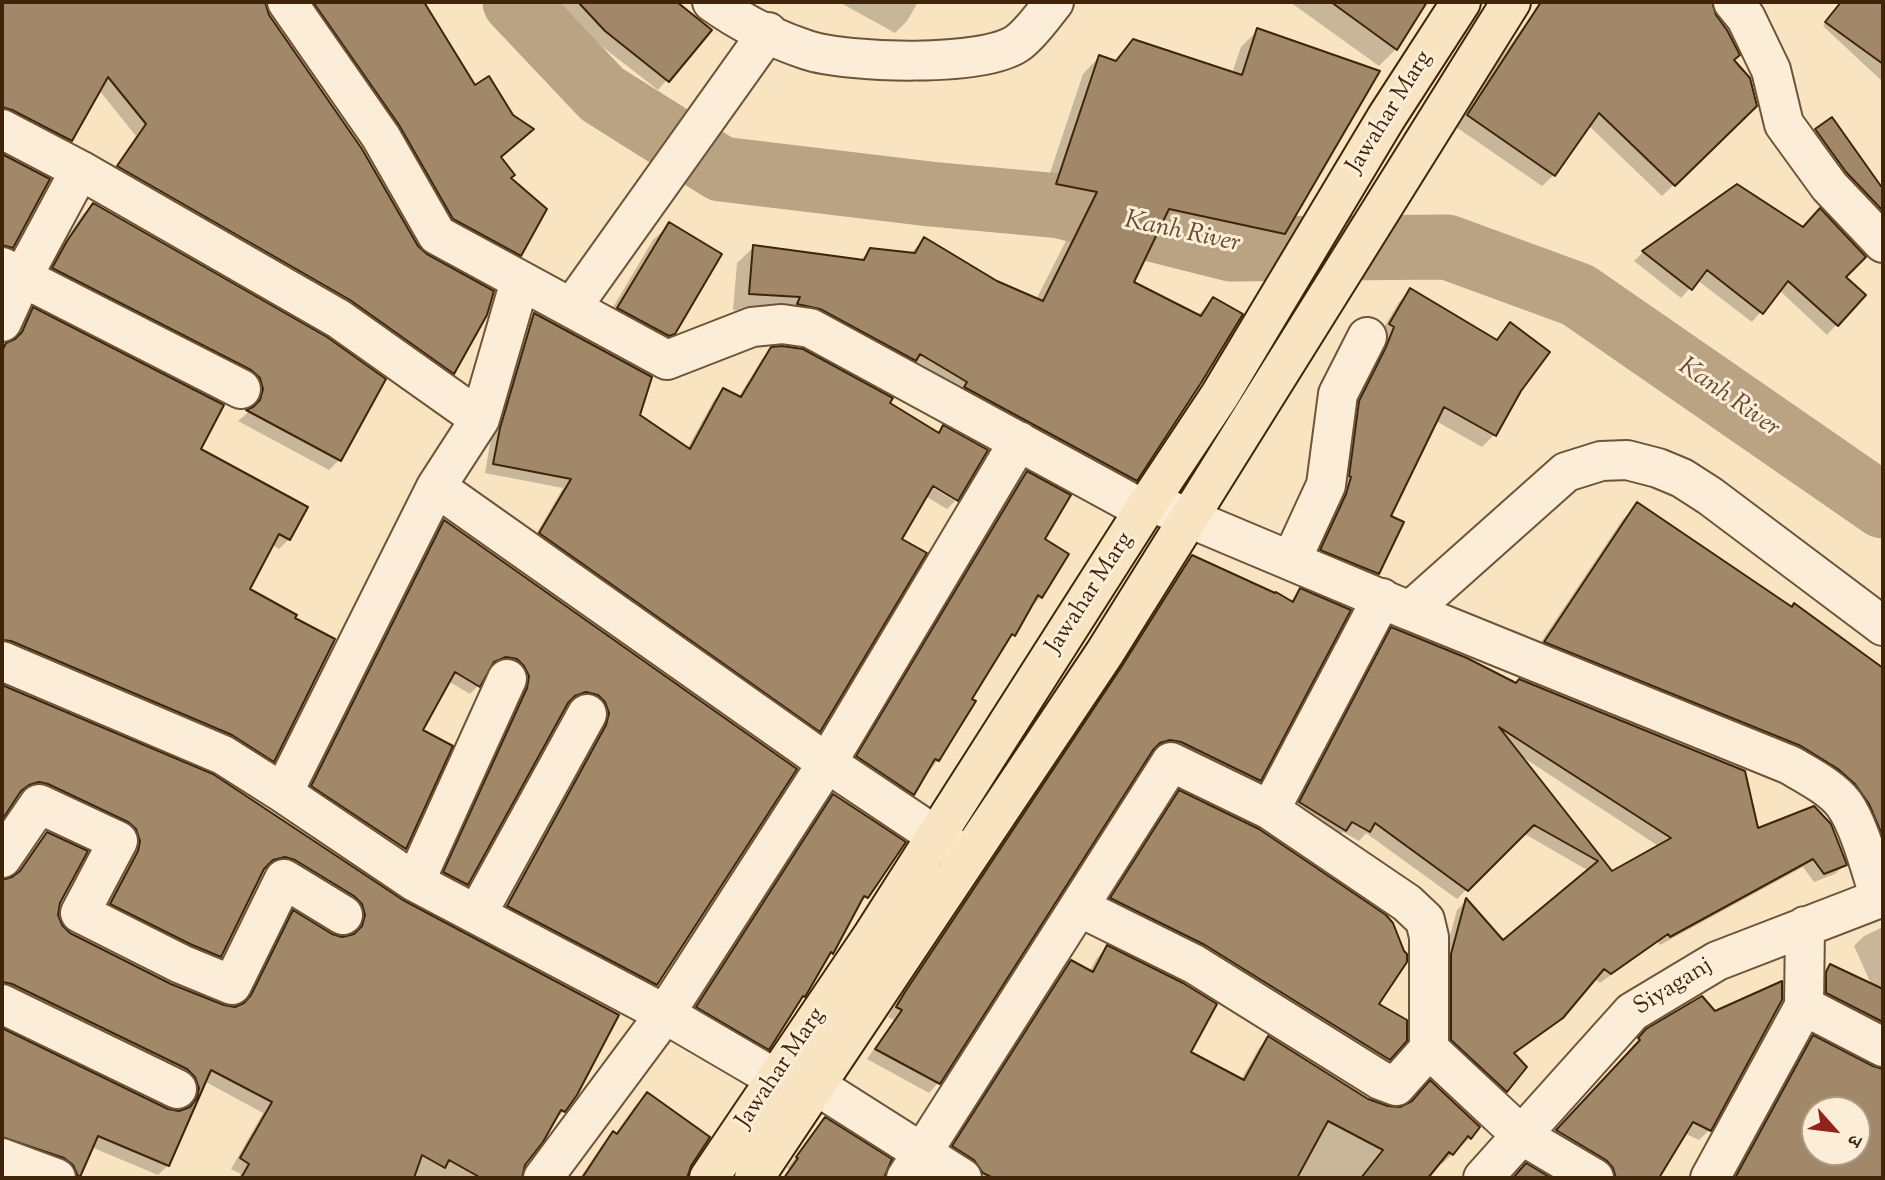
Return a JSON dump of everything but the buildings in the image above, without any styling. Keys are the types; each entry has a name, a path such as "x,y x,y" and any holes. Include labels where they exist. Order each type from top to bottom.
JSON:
{"main road":[{"name":"Jawahar Marg","path":"709,1178 792,1076 871,938 1220,395 1386,118 1461,2"},
{"path":"754,1178 792,1076 968,857 1104,654 1511,2"}],"street":[{"path":"287,2 381,137 437,235 667,360 752,327 782,324 810,328 1019,441 1147,506 1188,518 1790,765 1809,776 1843,803 1881,898"},
{"path":"572,307 641,207 718,104 739,14 806,50 837,58 948,61 982,55 1017,44 1054,2"},
{"path":"1732,2 1746,18 1771,70 1784,124 1829,186 1883,243"},
{"path":"2,129 80,170 339,319 480,419"},
{"path":"2,322 12,272 80,170"},
{"path":"12,272 241,389"},
{"path":"283,793 436,487 480,419 520,281"},
{"path":"1291,561 1326,485 1338,394 1367,337"},
{"path":"543,1178 665,1014 827,763 1019,441"},
{"path":"1270,810 1396,605 1566,472 1601,461 1628,460 1682,478 1710,496 1883,626"},
{"path":"436,487 827,763 968,857"},
{"path":"2,661 223,755 415,882 665,1014 792,1076 914,1166 962,1178"},
{"path":"415,882 507,679"},
{"path":"477,914 587,714"},
{"path":"914,1166 1171,762 1270,810 1407,903 1425,920 1429,937 1429,1049 1396,1086 1380,1080 1194,964 1079,907"},
{"path":"2,858 39,804 118,841 80,913 181,964 232,985 284,879 343,915"},
{"name":"Siyaganj","path":"1483,1178 1632,1012 1717,961 1881,898"},
{"path":"1710,1178 1804,1006 1805,926"},
{"path":"2,1004 177,1089"},
{"path":"1804,1006 1883,1047"},
{"path":"1429,1049 1521,1135 1594,1178"},
{"path":"2,1158 57,1178"}],"waterway":[{"name":"Kanh River","path":"515,2 602,94 721,169 930,194 1060,206 1231,249 1447,247 1578,295 1883,506"}]}
